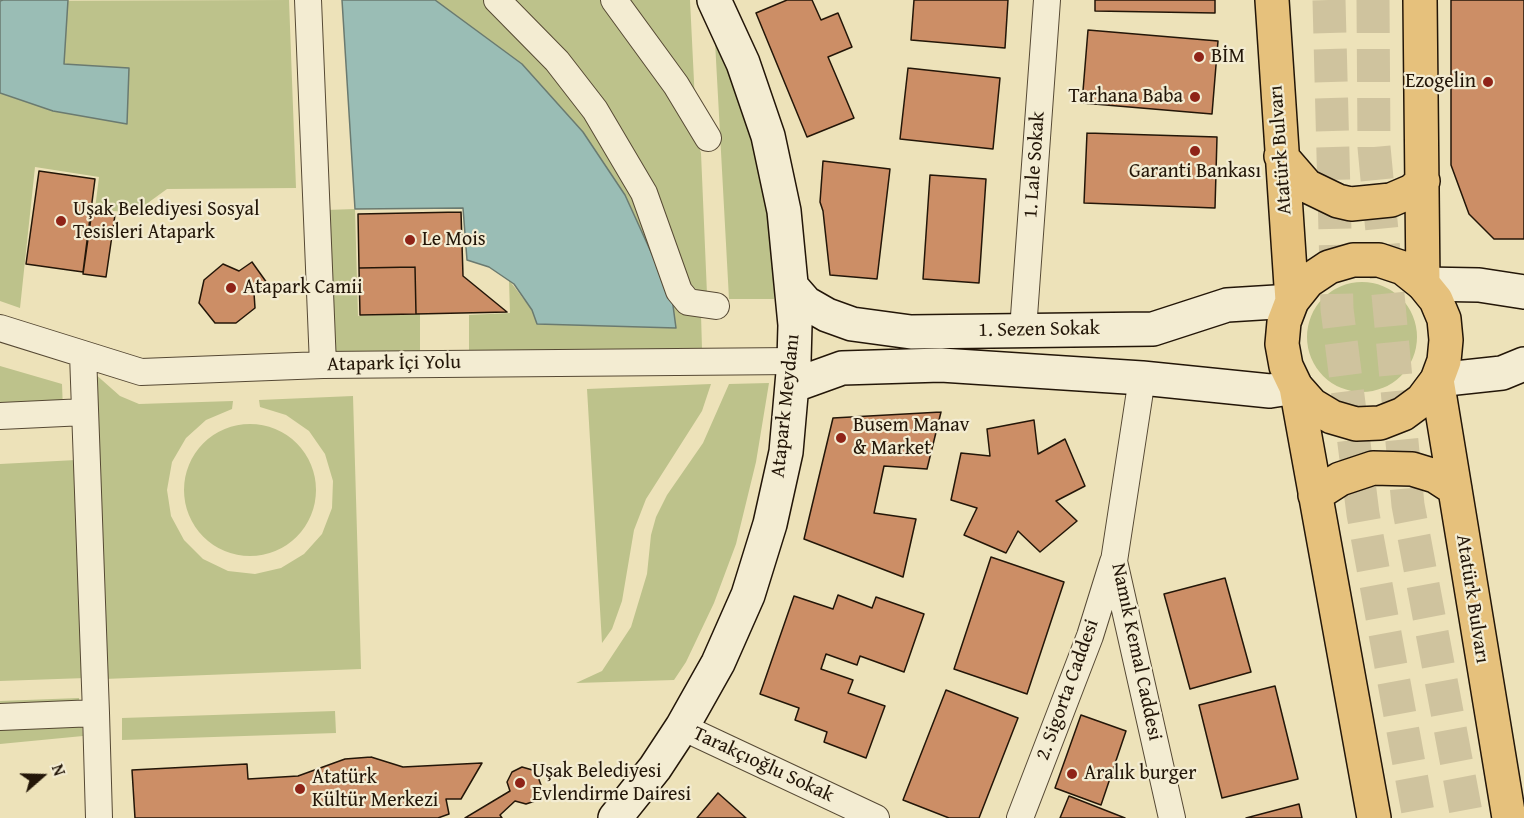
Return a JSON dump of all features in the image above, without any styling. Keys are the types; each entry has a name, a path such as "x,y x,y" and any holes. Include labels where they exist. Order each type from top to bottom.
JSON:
{"highway":[{"name":"Atatürk Bulvarı","path":"1272,0 1292,301"},
{"path":"1420,0 1423,284"},
{"path":"1281,156 1307,186 1338,201 1351,204 1391,200 1412,191 1423,181"},
{"name":"Atatürk Bulvarı","path":"1296,387 1312,405 1332,417 1364,423 1380,423 1403,414 1422,400 1437,380 1444,361 1446,340 1444,319 1436,300 1423,284 1403,268 1379,260 1353,260 1329,267 1308,281 1292,301 1284,322 1282,344 1286,366 1296,387 1374,818"},
{"name":"Atatürk Bulvarı","path":"1437,380 1509,818"},
{"path":"1315,495 1340,479 1373,468 1412,469 1435,476 1455,489"}],"main road":[{"name":"Atapark Meydanı","path":"615,818 655,768 682,727 718,663 748,595 770,524 784,462 793,374 793,288 784,211 768,136 743,63 714,0"},
{"path":"1423,284 1479,285 1524,292"},
{"name":"1. Sezen Sokak","path":"793,288 806,303 826,315 852,324 911,332 1153,329 1227,305 1292,301"},
{"path":"1437,380 1502,373 1524,364"},
{"name":"1. Sezen Sokak","path":"793,374 867,366 940,365 1142,378 1270,391 1296,387"}],"street":[{"path":"308,0 323,365"},
{"path":"497,0 557,61 601,118 644,193 664,242 680,291 688,302 716,306"},
{"path":"614,0 676,85 708,138"},
{"name":"1. Lale Sokak","path":"1023,330 1047,0"},
{"name":"Atapark İçi Yolu","path":"0,328 141,372 323,365 793,374"},
{"path":"83,354 99,818"},
{"name":"Namık Kemal Caddesi","path":"1142,378 1113,561 1172,818"},
{"path":"0,416 86,412"},
{"name":"2. Sigorta Caddesi","path":"1020,818 1090,636 1113,561"},
{"path":"0,717 96,713"},
{"name":"Tarakçıoğlu Sokak","path":"682,727 876,818"}],"green space":[{"path":"289,0 296,188 167,189 134,213 95,209 99,177 35,167 20,308 0,301 0,1"},
{"path":"435,0 486,0 581,102 701,314 702,349 469,351 469,315 510,313 509,280 532,310 625,195 583,132 522,64"},
{"path":"509,0 607,0 697,139 701,153 707,294 688,289 667,228"},
{"path":"624,0 690,0 695,102"},
{"path":"714,23 762,166 773,249 774,299 729,299"},
{"path":"355,209 358,316 420,314 420,354 330,354 326,210"},
{"path":"1362,282 1383,286 1401,298 1413,316 1417,337 1413,358 1401,376 1383,388 1362,392 1341,388 1323,376 1311,358 1307,337 1311,316 1323,298 1341,286"},
{"path":"0,366 62,384 63,411 0,413"},
{"path":"94,373 120,396 139,404 233,401 232,409 206,420 186,438 172,462 167,490 171,516 184,540 203,559 228,571 255,574 281,568 304,554 322,534 332,508 333,481 325,454 309,431 286,415 260,407 259,400 353,396 361,669 104,679"},
{"path":"769,383 756,462 736,544 714,603 686,662 674,680 576,683 602,671 631,627 647,574 651,535 656,517 667,495 703,443 729,384"},
{"path":"711,384 702,411 646,499 634,530 622,601 612,629 602,643 587,389"},
{"path":"250,424 275,429 297,443 311,465 316,490 311,515 297,537 275,551 250,556 225,551 203,537 189,515 184,490 189,465 203,443 225,429"},
{"path":"76,460 86,678 0,681 0,464"},
{"path":"79,698 83,736 0,744 0,701"},
{"path":"335,711 336,733 122,740 122,718"}],"water":[{"path":"68,0 64,64 129,68 127,124 53,111 0,93 0,1"},
{"path":"342,0 435,0 522,64 583,132 625,195 672,298 676,328 537,324 532,310 514,284 489,267 467,260 463,208 355,209"}],"building":[{"path":"787,0 812,0 821,20 838,13 852,47 828,57 854,118 807,137 756,13"},
{"path":"914,0 1008,0 1005,48 911,40"},
{"path":"1095,0 1215,0 1215,13 1095,11"},
{"name":"Ezogelin","path":"1451,0 1524,0 1524,239 1494,239 1469,214 1451,165"},
{"path":"1088,30 1218,41 1212,114 1082,103"},
{"path":"908,68 1000,78 993,149 900,139"},
{"path":"1087,133 1217,137 1215,208 1084,203"},
{"path":"823,161 890,169 877,279 830,275 820,202"},
{"name":"Uşak Belediyesi Sosyal Tesisleri Atapark","path":"39,171 95,179 83,272 26,264"},
{"path":"930,175 986,179 979,283 923,279"},
{"path":"92,211 115,215 106,277 83,274"},
{"name":"Le Mois","path":"461,212 463,276 507,312 416,314 415,267 359,268 358,214"},
{"name":"Atapark Camii","path":"252,262 267,283 254,293 255,308 236,323 215,323 199,303 204,280 223,264 239,271"},
{"path":"415,267 416,314 360,315 359,268"},
{"path":"941,412 927,469 884,466 874,513 916,519 903,577 804,539 833,418"},
{"path":"1034,420 1038,454 1065,439 1085,486 1056,501 1077,521 1040,552 1018,531 1006,553 964,535 977,508 951,500 961,453 990,456 987,429"},
{"path":"991,557 1064,582 1027,694 954,669"},
{"path":"1225,578 1251,672 1190,689 1164,594"},
{"path":"838,595 872,608 876,597 924,614 904,672 860,656 857,665 826,654 821,669 853,680 848,693 885,706 866,758 824,742 827,732 795,720 799,708 760,694 794,596 833,609"},
{"path":"1275,686 1298,779 1222,798 1199,705"},
{"path":"946,690 1018,718 979,818 949,818 903,800"},
{"path":"1081,715 1126,731 1101,805 1055,788"},
{"name":"Atatürk Kültür Merkezi","path":"371,757 403,767 482,763 461,799 446,799 449,814 438,818 135,818 132,770 247,764 248,779 298,776 345,759"},
{"name":"Atatürk Kültür Merkezi","path":"522,767 536,771 542,788 535,801 526,804 515,801 500,815 502,818 465,818 510,791 507,782 512,772"},
{"path":"718,793 746,818 697,818"},
{"path":"1069,796 1125,818 1060,818"},
{"path":"1299,804 1302,818 1246,818"}],"tunnel":[{"path":"1329,0 1337,309 1363,514 1419,818"},
{"path":"1373,0 1374,147 1408,505 1467,818"}],"place":[{"name":"BİM","path":"1199,57"},
{"name":"Ezogelin","path":"1488,82"},
{"name":"Tarhana Baba","path":"1195,97"},
{"name":"Garanti Bankası","path":"1195,151"},
{"name":"Uşak Belediyesi Sosyal Tesisleri Atapark","path":"61,221"},
{"name":"Le Mois","path":"410,240"},
{"name":"Atapark Camii","path":"231,288"},
{"name":"Busem Manav & Market","path":"841,438"},
{"name":"Aralık burger","path":"1072,774"},
{"name":"Uşak Belediyesi Evlendirme Dairesi","path":"520,783"},
{"name":"Atatürk Kültür Merkezi","path":"300,789"}]}
